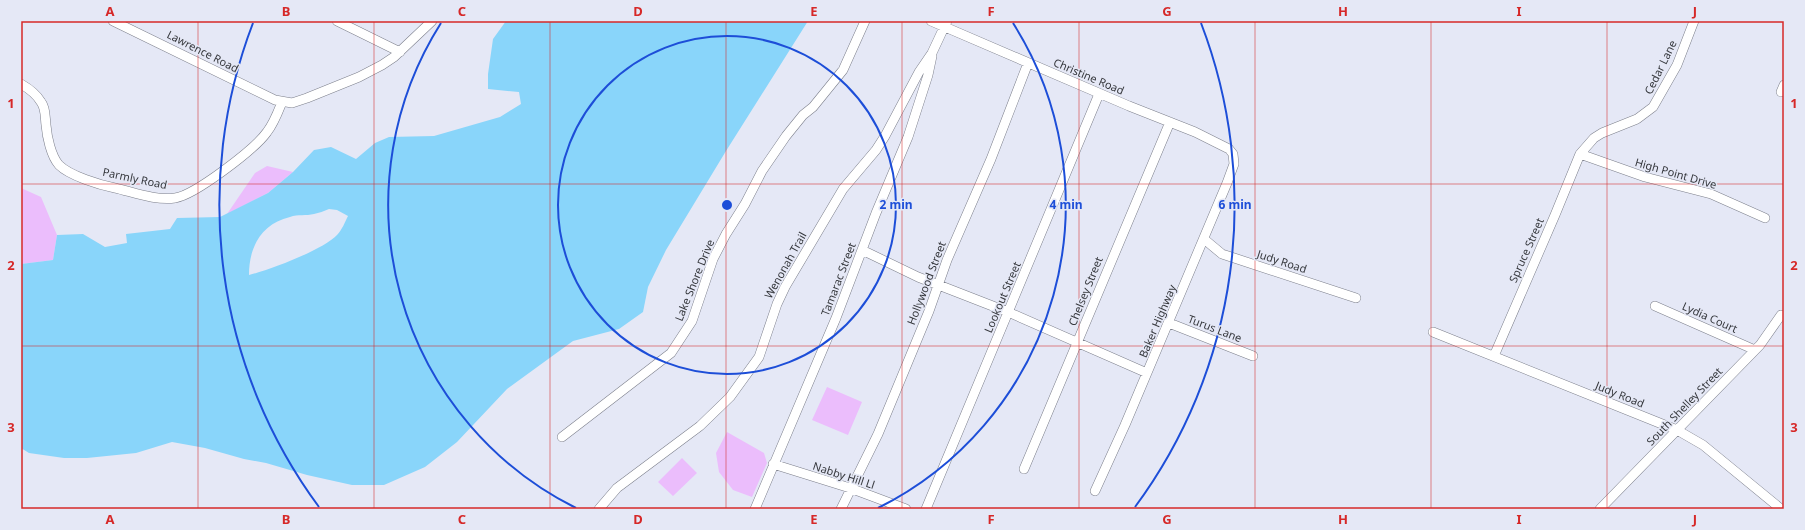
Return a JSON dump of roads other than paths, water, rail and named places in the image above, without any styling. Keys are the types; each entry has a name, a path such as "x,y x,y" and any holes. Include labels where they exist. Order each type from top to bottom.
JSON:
{"street":[{"name":"Lawrence Road","path":"113,21 282,102"},
{"path":"337,21 400,52"},
{"path":"282,102 292,103 307,98 359,77 382,65 400,52 432,21"},
{"name":"Lake Shore Drive","path":"562,437 671,354 692,321 713,258 745,204 762,171 786,136 803,115 813,107 843,70 864,21"},
{"name":"Christine Road","path":"931,21 945,24 1099,94 1195,132 1229,149 1234,158"},
{"name":"Cedar Lane","path":"1580,154 1594,138 1602,132 1637,120 1653,107 1677,65 1694,21"},
{"name":"Wenonah Trail","path":"599,509 617,488 700,426 730,397 759,357 776,304 800,260 843,189 876,150 885,136 932,53 945,24"},
{"name":"Tamarac Street","path":"755,509 836,318 908,137 928,75 932,53"},
{"name":"Hollywood Street","path":"841,509 850,488 878,434 947,260 991,158 1028,63"},
{"name":"Parmly Road","path":"22,85 41,101 44,108 46,127 56,161 60,166 105,186 168,198 184,196 203,184 259,142 273,122 282,102"},
{"name":"Lookout Street","path":"926,509 1099,94"},
{"name":"Chelsey Street","path":"1024,469 1170,122"},
{"name":"High Point Drive","path":"1580,154 1639,175 1711,194 1765,218"},
{"name":"Spruce Street","path":"1494,356 1555,216 1580,154"},
{"name":"Baker Highway","path":"1095,491 1169,323 1227,183 1234,164 1234,158"},
{"name":"Judy Road","path":"1204,239 1222,254 1356,298"},
{"path":"862,250 938,285 1008,312 1077,343 1148,372"},
{"name":"Lydia Court","path":"1655,306 1755,350"},
{"name":"South Shelley Street","path":"1600,509 1755,350 1781,315"},
{"name":"Turus Lane","path":"1169,323 1253,356"},
{"name":"Judy Road","path":"1433,332 1677,430 1703,444 1781,509"},
{"name":"Nabby Hill Ll","path":"773,464 850,488 906,509"}],"water":[{"path":"506,21 808,21 666,250 648,287 643,312 619,329 573,341 507,389 457,442 425,467 384,485 352,485 307,475 205,448 172,442 136,453 87,458 64,458 29,453 21,448 21,264 53,260 57,235 83,234 105,247 127,243 126,234 170,229 177,218 220,217 268,193 293,172 314,150 331,147 356,159 375,143 389,137 434,136 500,117 521,104 519,92 488,89 488,74 493,39","holes":["329,209 337,210 348,216 340,231 330,241 295,259 249,275 251,255 254,246 264,231 271,225 280,220 293,216 320,213"]}]}
